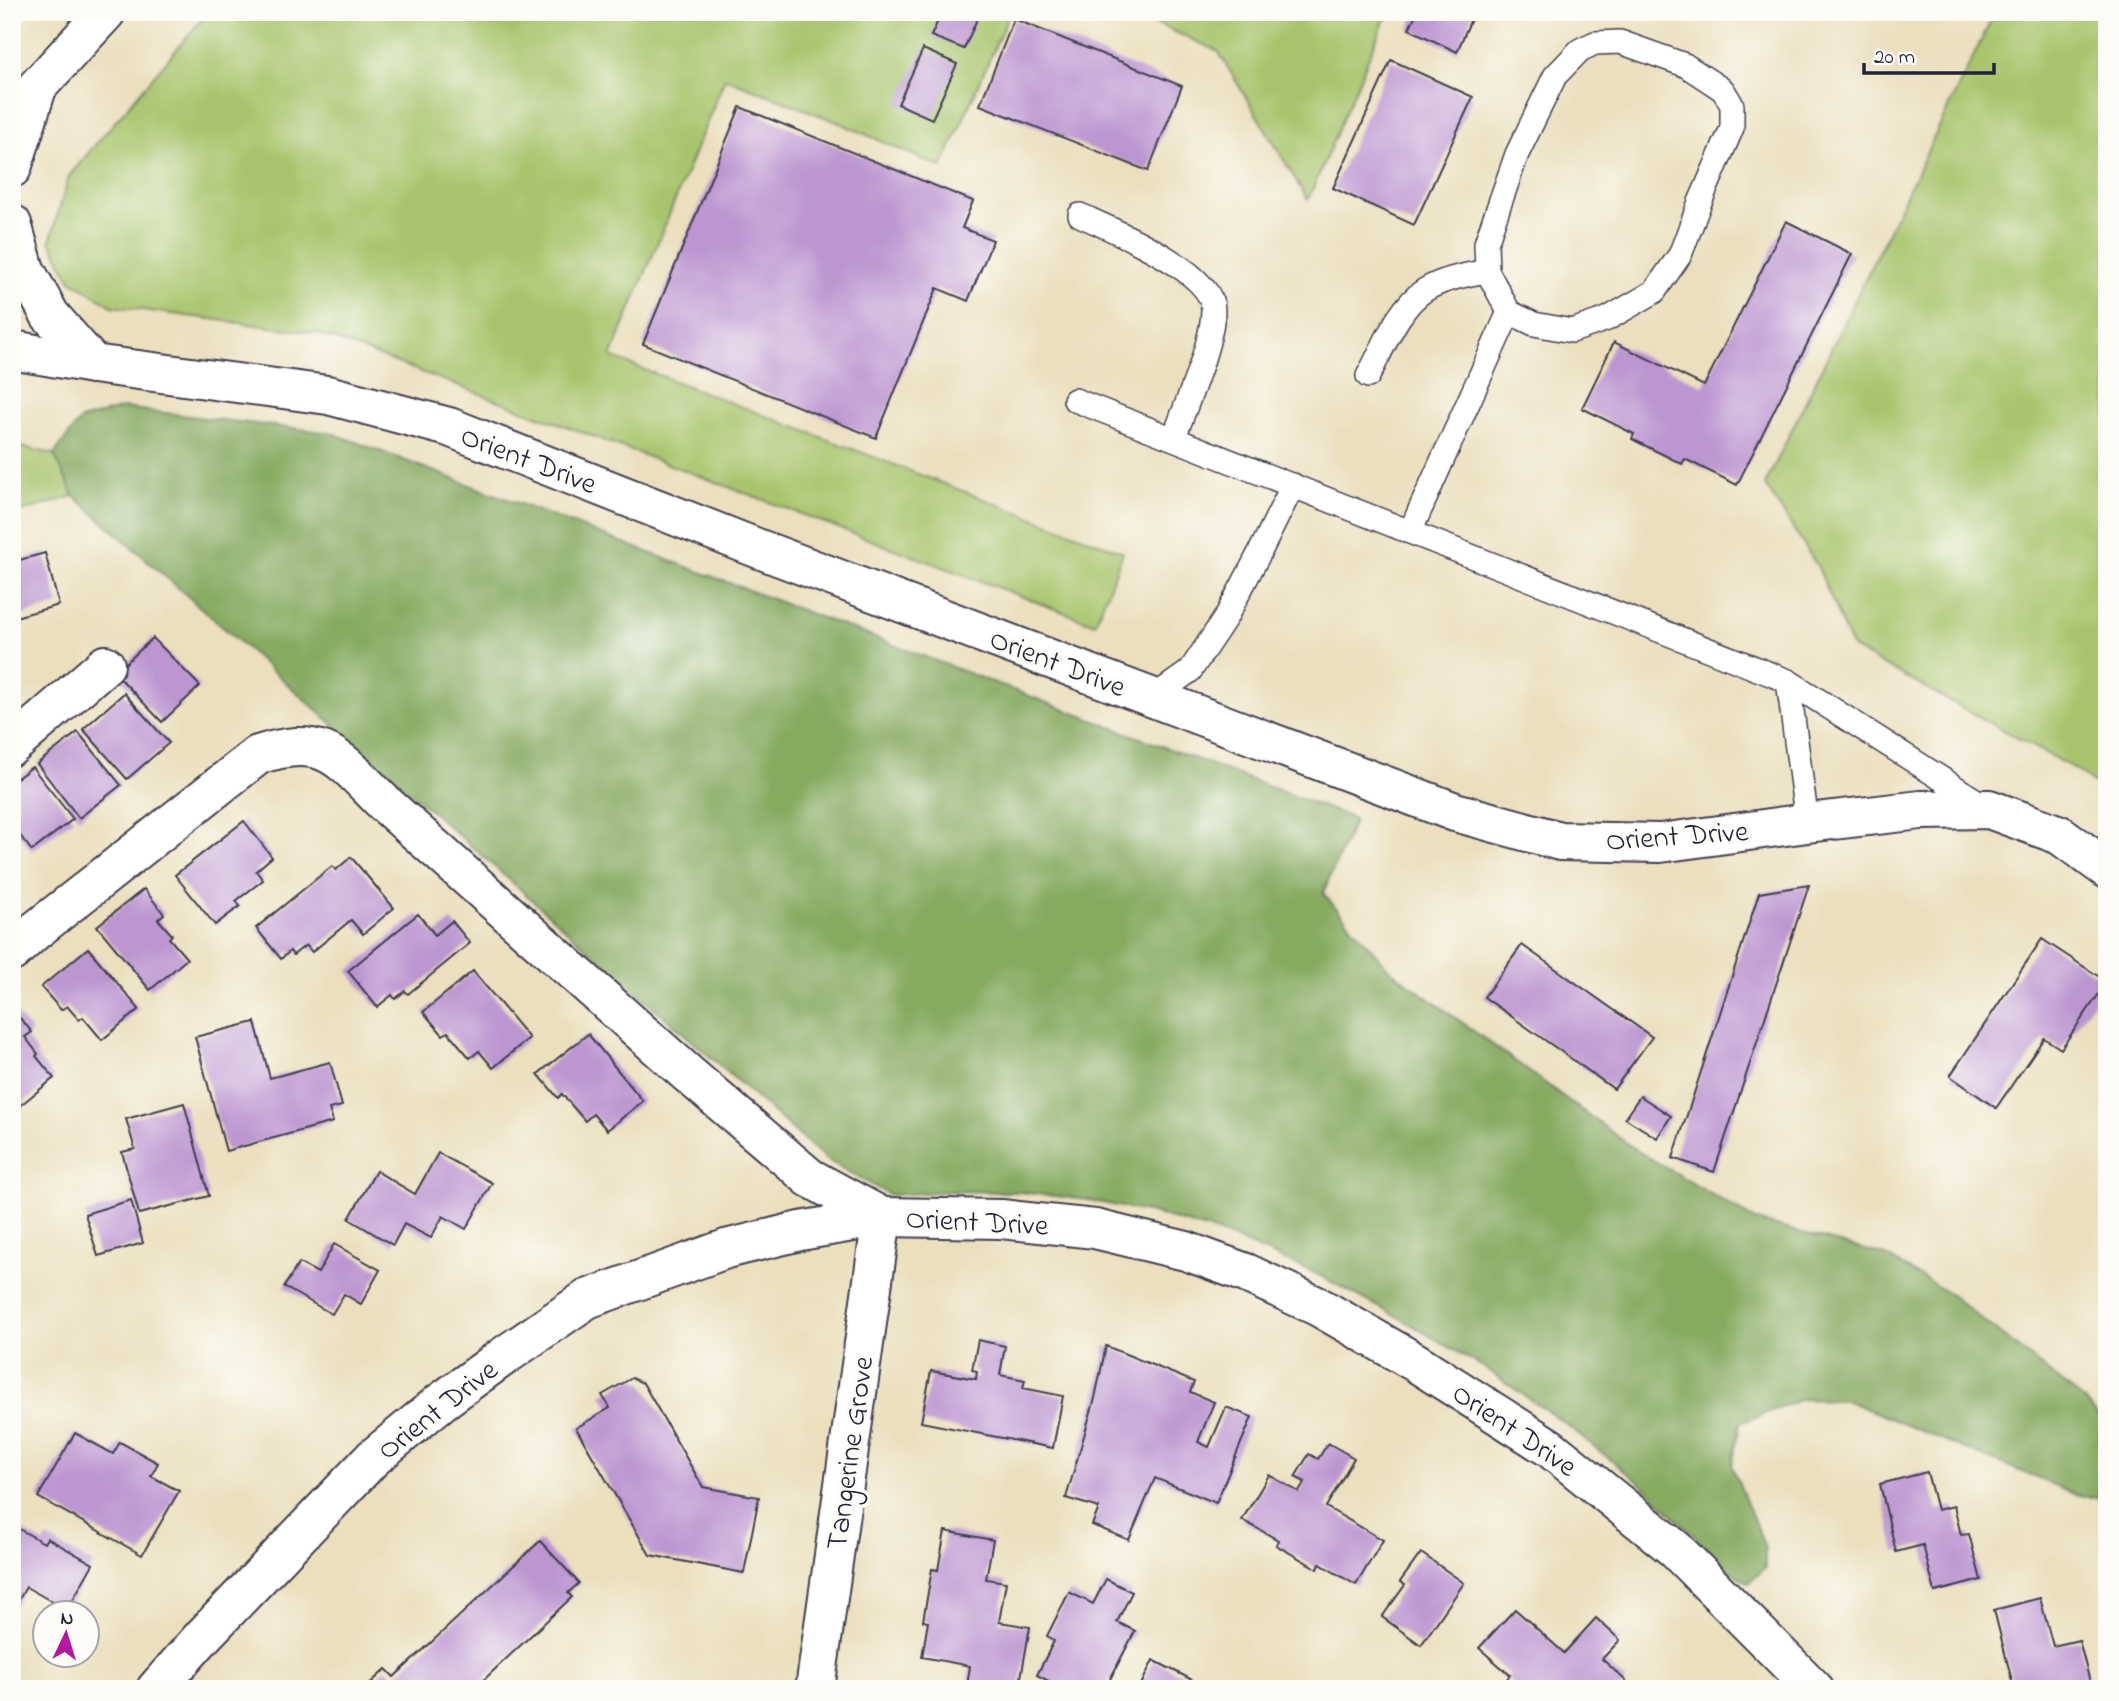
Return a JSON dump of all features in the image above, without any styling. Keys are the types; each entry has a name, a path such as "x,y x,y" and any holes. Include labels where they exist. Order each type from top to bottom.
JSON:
{"street":[{"path":"12,114 106,12"},
{"path":"12,168 38,86"},
{"path":"12,223 25,270 50,315 93,364"},
{"name":"Orient Drive","path":"13,350 93,364 328,395 449,427 788,560 1455,812 1560,841 1660,843 1807,822 1921,810 1989,809 2060,835 2107,869"},
{"path":"12,746 105,665"},
{"path":"12,952 258,755 283,747 304,746 323,751 342,761 383,802 688,1074 810,1178 882,1217"},
{"name":"Orient Drive","path":"156,1689 373,1458 441,1402 587,1299 726,1249 800,1231 882,1217 1000,1219 1095,1229 1186,1251 1246,1273 1319,1307 1415,1362 1550,1448 1675,1549 1814,1689"},
{"name":"Tangerine Grove","path":"815,1689 882,1217"}],"lane":[{"path":"1620,42 1685,65 1723,90 1732,105 1732,128 1680,254 1654,292 1607,319 1572,331 1534,324 1509,312 1487,271 1486,243 1517,154 1555,76 1580,50 1595,43 1620,42"},
{"path":"1080,215 1155,251 1189,273 1204,288 1213,306 1202,358 1174,438"},
{"path":"1368,376 1405,308 1424,291 1449,279 1487,271"},
{"path":"1410,532 1509,312"},
{"path":"1075,400 1788,681 1989,809"},
{"path":"1152,698 1190,671 1219,628 1293,485"},
{"path":"1788,681 1807,822"}],"green space":[{"path":"208,12 1010,12 942,168 840,123 725,78 611,357 1123,552 1095,624 317,333 112,306 71,280 50,241 69,176"},
{"path":"1130,12 1388,12 1308,200 1218,51"},
{"path":"1995,12 2107,12 2107,793 2073,768 1852,648 1818,567 1765,485"},
{"path":"123,408 332,433 1355,819 1323,893 1389,969 1636,1150 1757,1221 1884,1255 1948,1293 2083,1399 2107,1426 2107,1496 2083,1497 1845,1400 1802,1399 1740,1423 1732,1466 1765,1548 1765,1568 1749,1583 1729,1570 1640,1483 1563,1422 1483,1367 1398,1317 1311,1271 1220,1233 1152,1213 1082,1199 1019,1192 954,1191 890,1195 827,1160 74,496 54,454 80,420"},
{"path":"12,445 54,454 74,496 12,515"}],"building":[{"path":"942,12 980,12 964,49 931,36"},
{"path":"1417,12 1474,12 1457,52 1409,29"},
{"path":"1014,19 1182,86 1148,171 980,105"},
{"path":"923,49 957,64 932,119 898,104"},
{"path":"1391,60 1473,97 1414,225 1333,188"},
{"path":"740,107 973,201 962,228 993,240 968,301 937,288 876,438 643,344"},
{"path":"1786,221 1852,254 1737,485 1685,459 1682,464 1632,439 1634,434 1582,408 1614,342 1704,386"},
{"path":"45,553 59,605 12,618 12,562"},
{"path":"153,638 200,686 162,722 115,673"},
{"path":"124,693 169,743 127,779 83,729"},
{"path":"78,732 121,785 79,818 37,764"},
{"path":"32,767 73,819 32,851 12,825 12,782"},
{"path":"244,821 272,857 256,871 263,880 236,901 240,906 215,925 175,875"},
{"path":"351,857 394,908 363,934 351,920 312,952 306,945 293,955 290,951 281,959 256,928 332,866 336,870"},
{"path":"1809,885 1714,1172 1673,1158 1759,893"},
{"path":"144,889 164,914 158,919 172,935 169,938 187,959 150,990 97,926"},
{"path":"418,914 435,935 452,921 470,943 408,994 405,991 395,999 392,995 377,1007 348,971"},
{"path":"2042,939 2107,982 2061,1049 2044,1038 1996,1108 1950,1076"},
{"path":"1522,945 1652,1037 1614,1089 1484,997"},
{"path":"88,948 139,1009 102,1040 83,1017 79,1020 67,1006 61,1010 41,987"},
{"path":"473,971 529,1038 493,1068 479,1051 470,1058 448,1032 443,1035 423,1012"},
{"path":"12,1009 32,1032 25,1037 54,1078 17,1108 12,1103"},
{"path":"255,1022 270,1078 330,1062 342,1106 329,1109 333,1122 226,1151 195,1037"},
{"path":"588,1034 643,1101 607,1130 593,1114 585,1121 562,1094 558,1098 538,1074"},
{"path":"1640,1096 1671,1116 1657,1138 1625,1118"},
{"path":"184,1103 209,1196 139,1214 122,1152 135,1149 126,1119"},
{"path":"438,1153 492,1183 466,1229 443,1216 431,1238 404,1224 393,1245 349,1219 376,1171 415,1194"},
{"path":"131,1200 143,1243 98,1256 85,1214"},
{"path":"334,1244 380,1270 361,1304 344,1294 332,1314 284,1287 299,1263 318,1273"},
{"path":"978,1340 1005,1346 1000,1375 1025,1380 1023,1388 1063,1396 1053,1448 921,1422 931,1371 976,1379 977,1371 972,1370"},
{"path":"1106,1346 1194,1382 1190,1392 1214,1402 1198,1442 1209,1447 1226,1407 1252,1417 1216,1503 1155,1478 1129,1540 1092,1525 1099,1508 1066,1498 1095,1398"},
{"path":"632,1378 643,1383 703,1487 759,1497 744,1573 650,1555 576,1428 610,1408 602,1395"},
{"path":"75,1433 113,1454 120,1442 158,1463 151,1476 179,1491 142,1555 38,1497"},
{"path":"1328,1443 1354,1458 1326,1507 1383,1540 1356,1585 1320,1564 1318,1569 1276,1545 1278,1540 1242,1520 1269,1475 1299,1492 1305,1482 1295,1477 1309,1454 1318,1459"},
{"path":"1927,1472 1937,1510 1954,1506 1961,1535 1969,1534 1981,1580 1935,1592 1923,1545 1896,1552 1880,1484"},
{"path":"12,1525 44,1543 47,1538 93,1564 73,1600 49,1600 26,1587 12,1612"},
{"path":"945,1531 993,1540 986,1579 1006,1582 999,1622 1030,1627 1019,1689 967,1686 970,1666 922,1657 928,1622 923,1621 932,1569 938,1570"},
{"path":"540,1541 579,1583 568,1593 572,1597 474,1689 364,1689 386,1669 394,1677"},
{"path":"1421,1553 1464,1583 1421,1645 1382,1617 1405,1585 1400,1582"},
{"path":"1106,1579 1132,1592 1117,1622 1135,1631 1105,1689 1064,1689 1037,1675 1054,1641 1047,1636 1069,1592 1093,1604"},
{"path":"2040,1598 2053,1646 2079,1640 2091,1686 2079,1689 2014,1689 1994,1610"},
{"path":"1515,1609 1564,1653 1596,1618 1620,1640 1602,1659 1626,1681 1619,1689 1517,1689 1507,1679 1510,1675 1479,1648"},
{"path":"1153,1660 1210,1689 1139,1689"}]}
